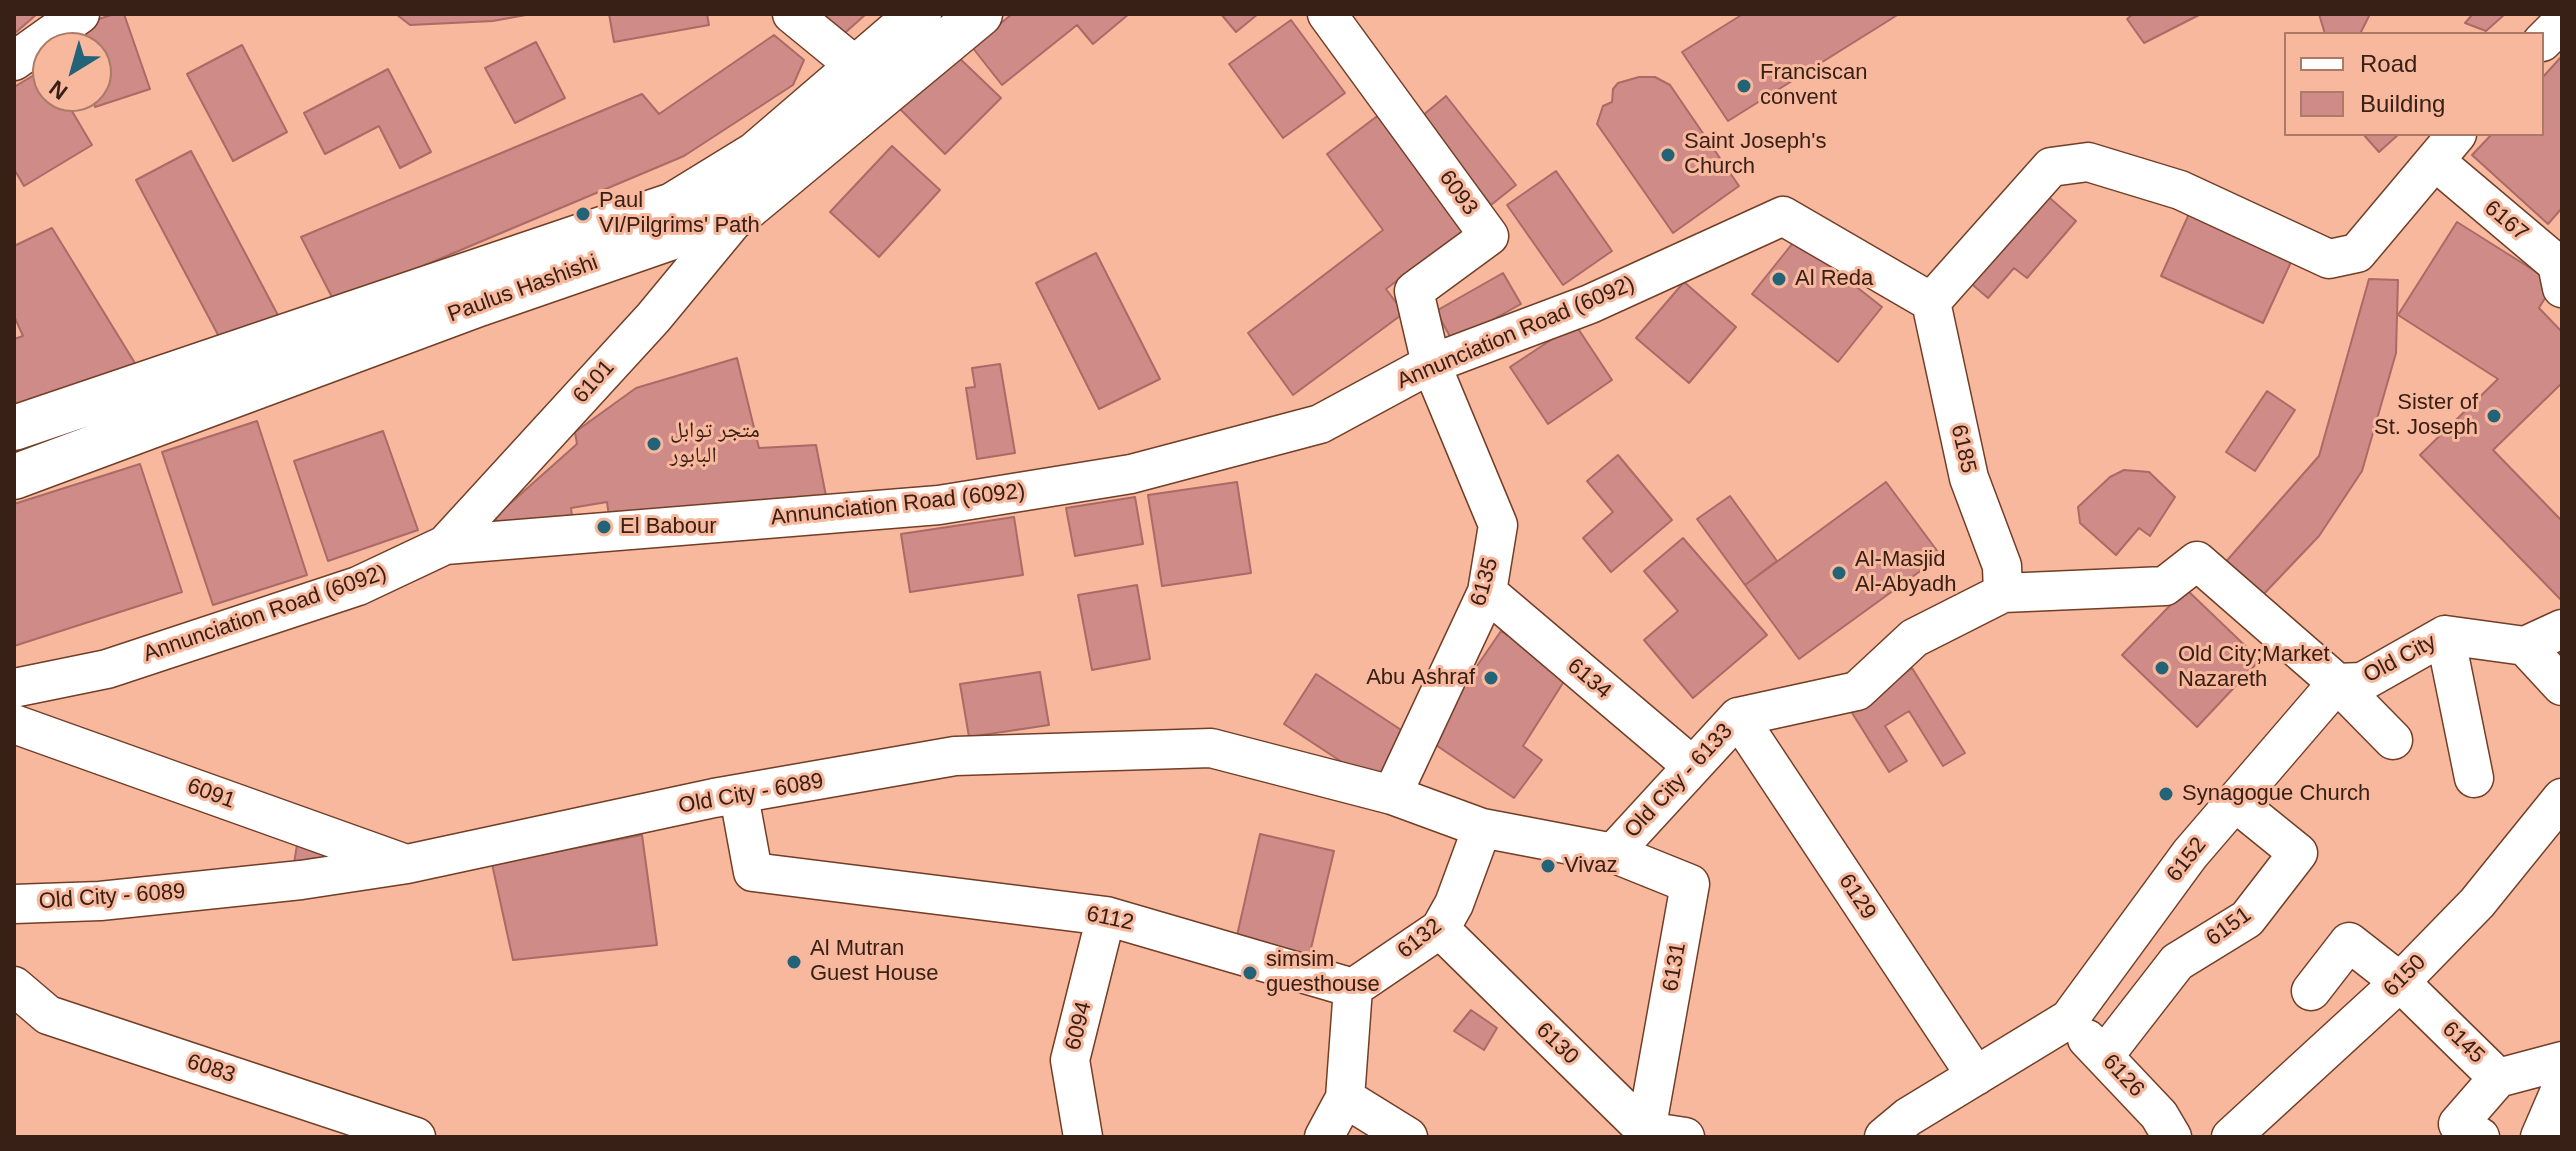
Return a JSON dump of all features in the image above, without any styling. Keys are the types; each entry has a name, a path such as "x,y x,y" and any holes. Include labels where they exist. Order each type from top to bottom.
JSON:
{"street":[{"path":"14,61 80,14"},
{"path":"792,14 870,79"},
{"name":"Paulus Hashishi","path":"14,477 479,304 739,214 870,79 919,14"},
{"name":"Paulus Hashishi","path":"14,428 673,205 870,79 980,14"},
{"name":"6093","path":"1327,14 1489,236 1414,291 1431,364"},
{"path":"2544,40 2562,22"},
{"path":"1931,302 2051,167 2088,162 2180,190 2329,259 2357,253 2446,148"},
{"name":"6167","path":"2446,148 2560,272"},
{"name":"6101","path":"445,545 653,318 739,214"},
{"name":"Annunciation Road (6092)","path":"14,688 107,669 284,611 358,586 445,545 939,505 1131,474 1320,424 1431,364 1590,304 1783,216 1931,302"},
{"name":"6185","path":"1931,302 1969,478 2002,566 2003,593"},
{"name":"6135","path":"1392,795 1487,592 1498,525 1431,364"},
{"path":"1738,717 1857,691 1914,638 2003,593 2165,586 2197,561 2337,683"},
{"name":"6134","path":"1487,592 1691,765"},
{"path":"2445,635 2525,646 2562,629"},
{"name":"Old City","path":"2337,683 2362,682 2445,635 2474,778"},
{"path":"2525,646 2562,686"},
{"name":"Old City","path":"2337,683 2393,740"},
{"name":"6152","path":"1884,1137 2069,1019 2190,854 2337,683"},
{"name":"Old City - 6133","path":"1482,828 1613,853 1738,717"},
{"name":"6129","path":"1738,717 1976,1076"},
{"name":"6091","path":"14,724 407,864"},
{"name":"Old City - 6089","path":"14,904 100,901 301,880 407,864 714,798 955,756 1211,748 1392,795 1482,828"},
{"name":"6112","path":"739,796 753,872 1106,916 1353,988"},
{"name":"6150","path":"2231,1137 2400,982 2477,903 2562,798"},
{"name":"6151","path":"2104,1056 2177,962 2247,919 2298,853 2235,802"},
{"name":"6132","path":"1353,988 1440,929 1454,904 1482,828"},
{"name":"6131","path":"1613,853 1690,884 1646,1131"},
{"name":"6094","path":"1083,1137 1070,1060 1106,916"},
{"name":"6130","path":"1440,929 1646,1131"},
{"name":"6145","path":"2311,991 2349,942 2400,982 2498,1078 2458,1124 2480,1137"},
{"name":"6083","path":"14,986 48,1015 416,1137"},
{"path":"1324,1137 1345,1098 1353,988"},
{"name":"6126","path":"2069,1019 2159,1115 2172,1137"},
{"path":"2498,1078 2562,1061"},
{"path":"2540,1137 2562,1086"},
{"path":"1345,1098 1408,1137"},
{"path":"1646,1131 1685,1137"}],"building":[{"path":"14,14 37,14 14,34"},
{"path":"114,14 124,14 150,89 112,101 112,32 70,32 69,29"},
{"path":"396,14 531,14 493,21 410,25"},
{"path":"609,14 707,14 709,25 614,42"},
{"path":"814,14 866,14 837,40"},
{"path":"1012,14 1129,14 1093,44 1077,25 1002,85 972,47"},
{"path":"1221,14 1258,14 1236,32"},
{"name":"Franciscan convent","path":"1743,14 1899,14 1728,121 1682,52"},
{"path":"2133,14 2201,14 2144,43 2127,19"},
{"path":"2319,14 2370,14 2361,32 2324,32"},
{"path":"2473,14 2505,14 2486,31 2465,23"},
{"path":"1291,20 1345,93 1283,138 1229,64"},
{"path":"774,35 804,60 793,85 684,156 335,303 301,237 642,94 659,114"},
{"path":"536,42 565,98 515,123 485,68"},
{"path":"242,45 287,132 233,161 187,74"},
{"path":"953,52 1001,98 945,154 898,107"},
{"path":"2562,56 2562,208 2548,224 2472,155 2490,136 2544,136 2544,76"},
{"path":"388,69 431,152 400,168 379,126 325,154 304,113"},
{"path":"32,76 32,112 72,112 92,145 24,186 14,169 14,87"},
{"name":"Saint Joseph's Church","path":"1639,77 1655,77 1670,85 1739,186 1673,233 1597,124 1603,106 1612,102 1613,89 1618,83"},
{"path":"1446,96 1516,185 1491,205 1422,116"},
{"path":"1380,114 1466,229 1386,289 1404,313 1293,395 1248,333 1383,230 1327,154"},
{"path":"2365,136 2397,136 2379,152"},
{"path":"892,146 940,190 879,257 830,212"},
{"path":"191,151 280,319 225,348 136,180"},
{"path":"1556,171 1612,251 1563,285 1507,205"},
{"path":"2043,192 2076,221 2027,278 2014,268 1988,298 1967,280"},
{"path":"2189,214 2291,262 2263,323 2161,276"},
{"name":"Sister of St. Joseph","path":"2457,222 2554,283 2539,308 2562,332 2562,383 2493,450 2562,521 2562,601 2420,455 2498,379 2398,315"},
{"path":"52,228 138,368 14,405 14,339 23,336 14,316 14,246"},
{"path":"1796,239 1882,307 1838,362 1752,294"},
{"path":"1096,253 1160,379 1099,409 1036,283"},
{"path":"1503,273 1521,304 1453,342 1436,311"},
{"path":"2369,279 2398,280 2396,353 2362,471 2319,536 2260,598 2223,565 2319,456"},
{"path":"1684,282 1736,327 1689,383 1636,338"},
{"path":"1575,324 1612,380 1548,424 1510,367"},
{"path":"737,358 759,448 816,445 826,496 609,517 607,502 571,508 572,516 498,532 496,516 577,444 575,432 636,388"},
{"path":"1000,364 1015,453 977,459 966,388 975,387 972,368"},
{"path":"2267,391 2295,410 2255,471 2226,452"},
{"path":"257,421 307,575 213,605 162,452"},
{"path":"383,431 418,530 328,561 294,461"},
{"path":"1618,455 1672,520 1611,572 1583,538 1613,512 1587,481"},
{"path":"140,464 182,592 14,646 14,504"},
{"path":"2124,470 2149,472 2175,497 2150,536 2139,528 2116,555 2080,523 2078,507 2110,477"},
{"path":"1237,482 1251,573 1162,586 1148,495"},
{"name":"Al-Masjid Al-Abyadh","path":"1886,482 1941,556 1799,659 1745,585"},
{"path":"1730,496 1777,561 1745,585 1697,519"},
{"path":"1135,497 1143,544 1075,556 1066,508"},
{"path":"1014,517 1023,575 910,592 901,534"},
{"path":"1683,538 1767,635 1693,698 1644,640 1678,611 1644,571"},
{"path":"1137,585 1150,659 1092,670 1078,595"},
{"path":"2186,589 2260,660 2197,727 2122,655"},
{"path":"1501,631 1568,675 1523,746 1542,760 1514,798 1427,739"},
{"path":"1912,668 1965,753 1943,766 1909,711 1885,726 1907,761 1889,772 1849,708"},
{"path":"1040,672 1049,725 969,737 960,684"},
{"path":"1316,674 1415,739 1383,789 1284,724"},
{"path":"299,833 325,844 321,870 292,875"},
{"path":"1260,834 1334,851 1309,957 1236,940"},
{"path":"642,835 657,945 513,960 492,864"},
{"path":"1471,1010 1497,1028 1484,1050 1454,1031"}],"place":[{"name":"Franciscan convent","path":"1744,86"},
{"name":"Saint Joseph's Church","path":"1668,155"},
{"name":"Paul VI/Pilgrims' Path","path":"583,214"},
{"name":"Al Reda","path":"1779,279"},
{"name":"Sister of St. Joseph","path":"2494,416"},
{"name":"متجر توابل البابور","path":"654,444"},
{"name":"El Babour","path":"604,527"},
{"name":"Al-Masjid Al-Abyadh","path":"1839,573"},
{"name":"Old City;Market Nazareth","path":"2162,668"},
{"name":"Abu Ashraf","path":"1491,678"},
{"name":"Synagogue Church","path":"2166,794"},
{"name":"Vivaz","path":"1548,866"},
{"name":"Al Mutran Guest House","path":"794,962"},
{"name":"simsim guesthouse","path":"1250,973"}]}
